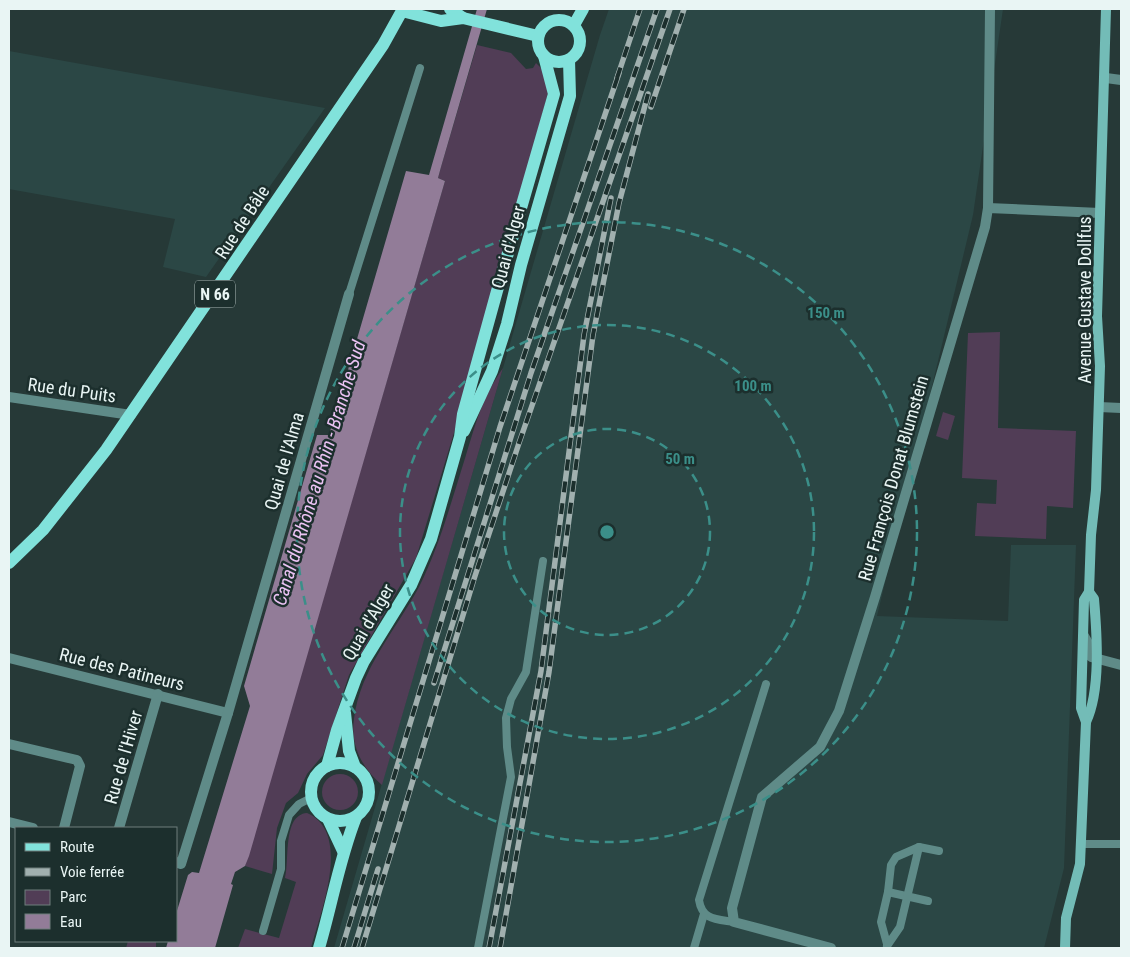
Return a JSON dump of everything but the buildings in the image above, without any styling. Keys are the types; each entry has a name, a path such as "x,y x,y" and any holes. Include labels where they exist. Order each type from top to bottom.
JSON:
{"main road":[{"path":"400,9 441,21 463,18"},
{"name":"Rue de Bâle","path":"9,563 43,530 131,415 383,45 400,9"},
{"path":"450,9 463,18 538,36"},
{"path":"574,25 583,9"},
{"name":"Avenue Gustave Dollfus","path":"1066,947 1066,918 1080,864 1082,844 1086,722 1081,708 1084,600 1089,592 1099,407 1100,355 1097,316 1106,78 1106,9"},
{"path":"556,19 562,19 574,25 578,30 579,50 569,60 556,62 544,56 538,44 538,36 544,26 556,19"},
{"name":"Quai d'Alger","path":"311,798 314,779 327,766 336,730 345,712 364,661 411,585 431,538 460,437 471,382 554,94 544,56"},
{"name":"Quai d'Alger","path":"460,437 492,371 507,324 520,265 570,96 569,60"},
{"name":"Avenue Gustave Dollfus","path":"1086,722 1092,709 1096,658 1094,600 1089,592"},
{"name":"Quai d'Alger","path":"320,948 343,851 356,817 366,806 369,792 366,778 355,767 349,751 345,712"},
{"path":"327,766 341,763 355,767"},
{"path":"311,798 317,810 328,819 343,851"},
{"path":"328,819 342,822 356,817"}],"street":[{"name":"Rue François Donat Blumstein","path":"734,922 732,908 762,798 820,748 839,711 878,588 985,227 988,208 990,9"},
{"path":"1106,78 1121,80"},
{"path":"988,208 1100,213"},
{"name":"Quai de l'Alma","path":"179,863 228,713 349,294"},
{"name":"Rue du Puits","path":"9,397 131,415"},
{"path":"1099,407 1121,408"},
{"path":"1084,636 1088,643 1091,657 1121,664"},
{"name":"Rue des Patineurs","path":"9,658 228,713"},
{"name":"Rue de l'Hiver","path":"120,827 158,694"},
{"path":"9,744 77,760 80,766 64,827"},
{"path":"9,822 29,827"},
{"path":"734,922 831,948"}],"lane":[{"name":"Quai de l'Alma","path":"349,294 420,68"},
{"path":"478,948 511,777 507,747 507,712 511,699 526,672 544,561"},
{"path":"694,948 704,914 699,900 701,887 766,684"},
{"path":"262,931 281,869 281,841 289,815 299,804 311,798"},
{"path":"1082,844 1121,844"},
{"path":"887,946 881,922 888,892 889,875 896,857 919,847 939,851"},
{"path":"887,946 900,927 919,847"},
{"path":"888,892 928,901"},
{"path":"704,914 710,918 734,922"}],"shaded area":[{"path":"609,9 1003,9 973,215 877,616 1008,621 1011,545 1076,545 1064,868 1044,948 334,948"},
{"path":"9,51 325,108 206,277 163,267 175,219 9,189"}],"green space":[{"path":"477,45 511,53 526,69 533,68 536,63 544,71 548,93 460,413 416,558 349,675 323,755 307,774 298,793 286,803 277,828 272,874 245,866 445,181 438,178"},
{"path":"1000,332 998,428 1076,431 1073,508 1047,506 1046,539 975,536 977,503 996,504 997,480 962,478 968,333"},
{"path":"503,368 382,785 363,764 354,738 354,719 363,683 380,650 419,587 445,522 481,410 490,389"},
{"path":"943,412 955,416 948,440 936,436"},
{"path":"340,774 353,779 358,792 353,805 340,810 327,805 322,792 327,779"},
{"path":"307,813 321,823 328,838 331,855 326,895 311,948 238,948 245,929 279,938 296,882 285,878 290,830 299,816"},
{"path":"128,942 156,942 156,948 126,948"}],"water":[{"name":"Canal du Rhône au Rhin - Branche Sud","path":"477,9 487,9 438,178 445,181 249,856 245,866 235,872 215,948 166,948 168,942 178,942 178,908 188,875 192,872 199,873 250,706 244,686 317,435 329,435 406,171 429,175"}],"railway":[{"path":"617,78 640,9"},
{"path":"434,683 531,373 657,9"},
{"path":"362,948 474,579 519,443 670,9"},
{"path":"651,107 684,9"},
{"path":"342,948 500,427 619,73"},
{"path":"500,948 549,672 593,335 619,203 648,94"},
{"path":"489,948 541,671 584,335 611,198"},
{"path":"354,948 378,869"}]}
